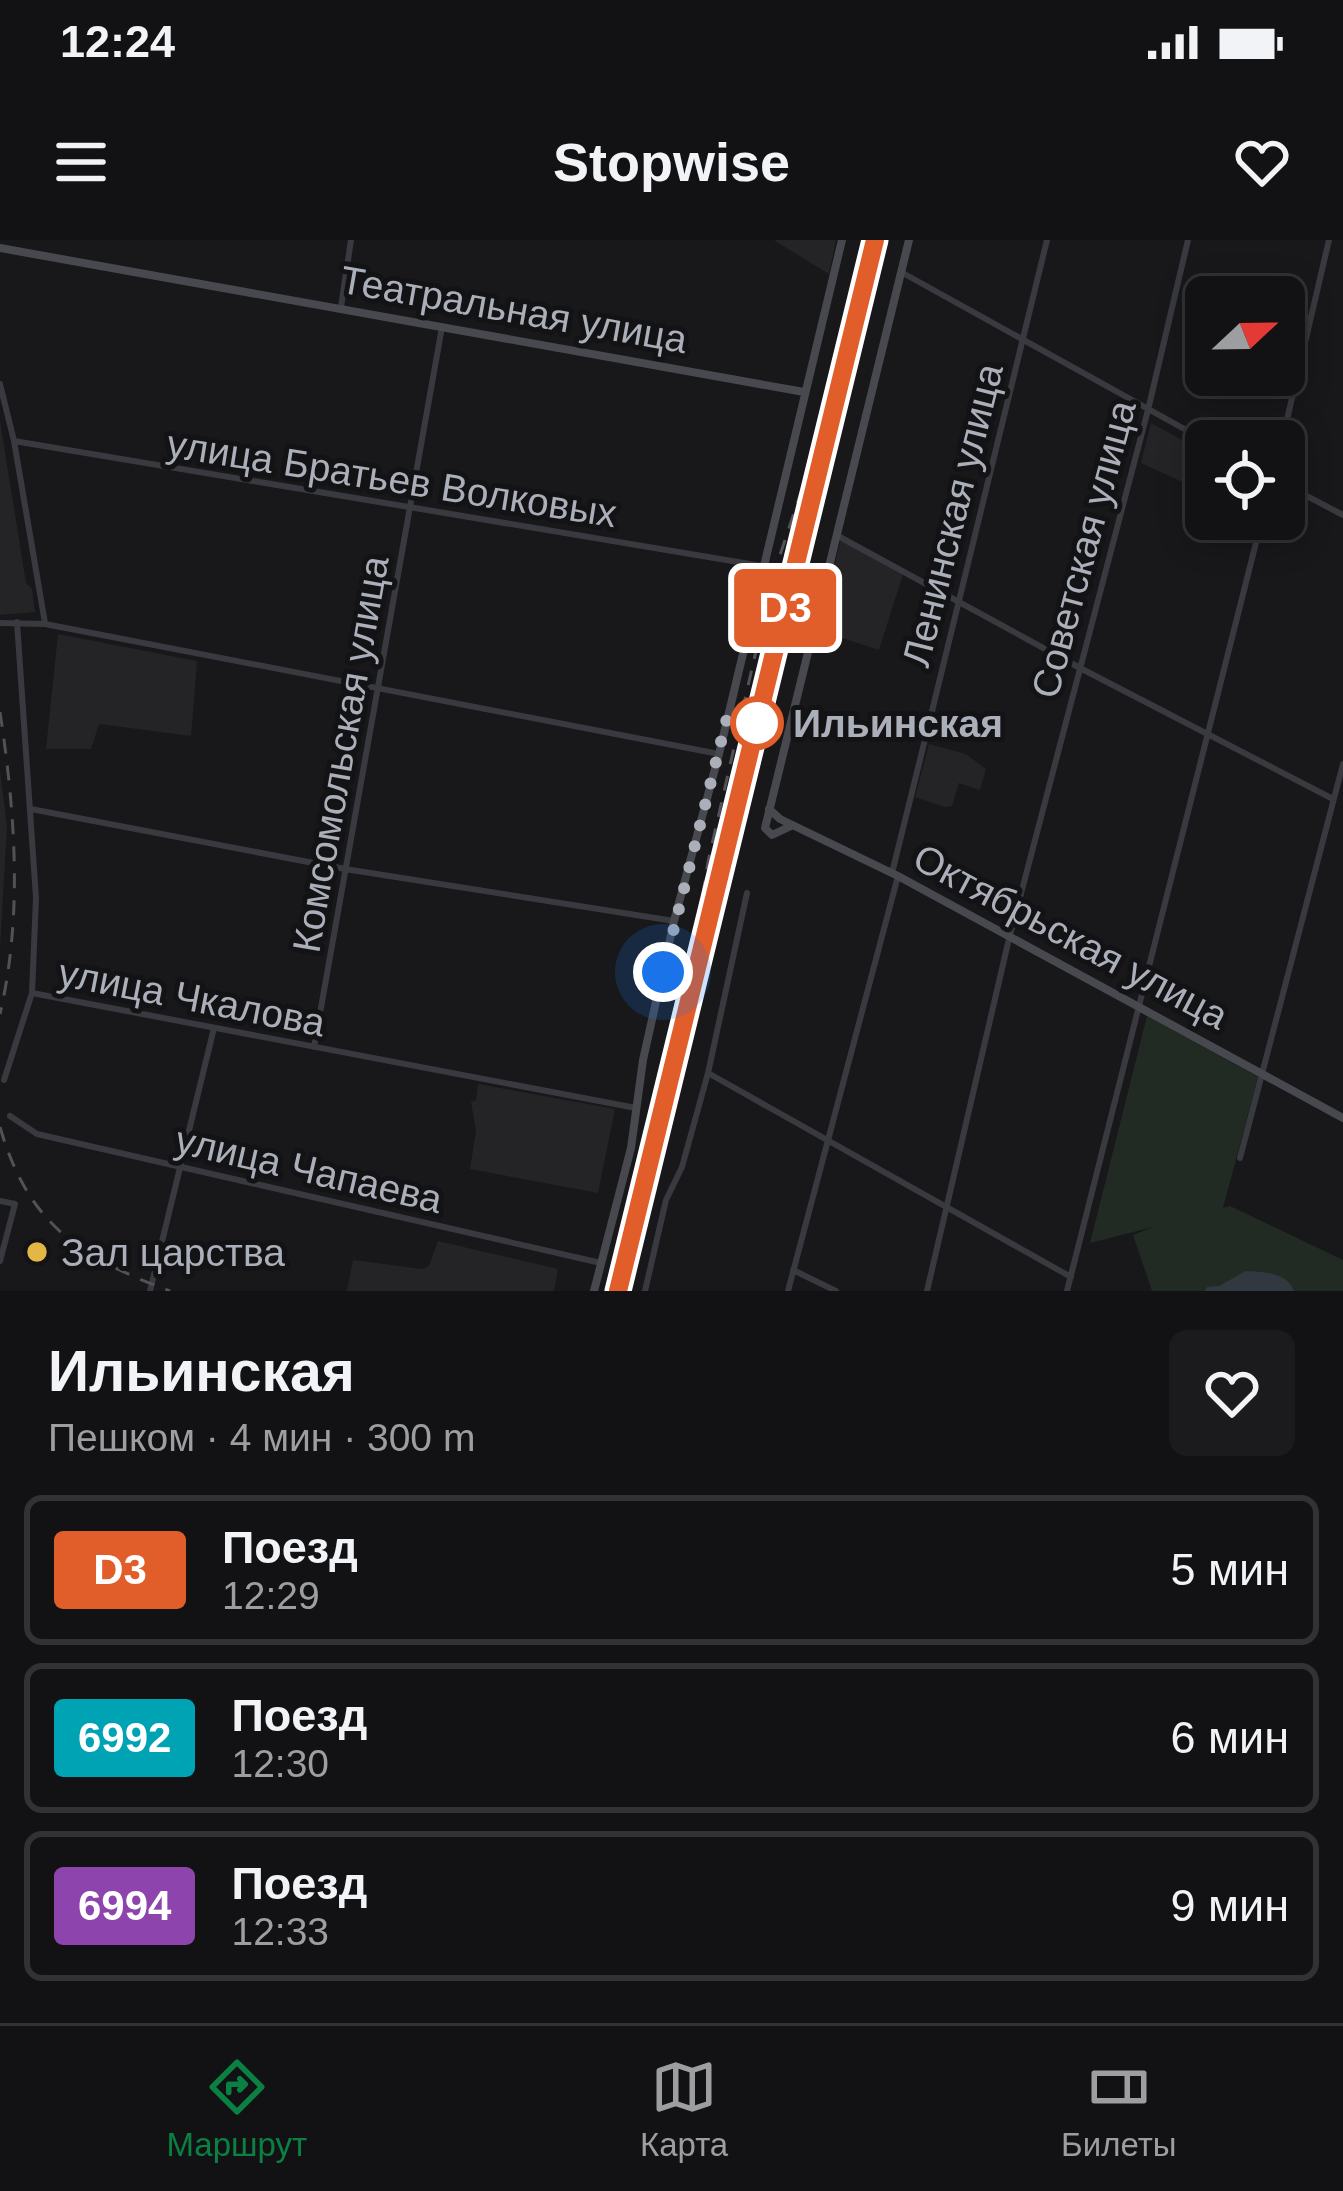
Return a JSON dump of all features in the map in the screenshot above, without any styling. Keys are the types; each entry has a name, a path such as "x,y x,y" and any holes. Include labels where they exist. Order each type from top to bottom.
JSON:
{"main road":[{"path":"594,1291 631,1148 643,1060 674,921 719,754 842,240"},
{"path":"792,825 775,835 766,833 909,240"},
{"name":"Театральная улица","path":"0,248 804,392"},
{"name":"Октябрьская улица","path":"769,809 1343,1118"}],"street":[{"path":"341,308 351,240"},
{"name":"Ленинская улица","path":"788,1291 895,874 1047,240"},
{"name":"Советская улица","path":"927,1291 1010,936 1188,240"},
{"path":"1287,420 1329,240"},
{"path":"902,272 1185,430"},
{"name":"Комсомольская улица","path":"314,1047 442,327"},
{"path":"0,384 45,624"},
{"name":"улица Братьев Волковых","path":"14,441 762,566"},
{"path":"1305,495 1343,515"},
{"path":"837,536 1333,799"},
{"path":"1067,1291 1257,540"},
{"name":"улица Чкалова","path":"17,622 36,898 32,994 636,1108"},
{"path":"0,623 45,624 719,754"},
{"path":"1240,1158 1343,764"},
{"path":"31,809 345,869 674,921"},
{"path":"644,1291 666,1200 682,1167 708,1073 747,893"},
{"path":"4,1080 32,994"},
{"path":"150,1291 214,1030"},
{"path":"708,1073 1071,1276"},
{"name":"улица Чапаева","path":"10,1115 35,1134 602,1263"},
{"path":"0,1201 15,1204 0,1261"},
{"path":"793,1270 836,1291"}],"shaded area":[{"path":"775,240 836,240 829,274 775,241"},
{"path":"0,421 26,583 32,589 35,612 0,615"},
{"path":"1151,423 1185,442 1185,483 1141,463"},
{"path":"841,539 903,574 879,650 818,630"},
{"path":"58,634 197,661 191,736 99,724 91,749 46,749"},
{"path":"929,744 966,754 986,769 980,790 959,783 952,806 945,807 915,797"},
{"path":"0,770 7,826 0,948"},
{"path":"1147,1016 1258,1077 1223,1208 1230,1206 1343,1260 1343,1291 1152,1291 1133,1235 1153,1227 1090,1243"},
{"path":"478,1084 615,1109 598,1193 470,1169 476,1131 471,1102 476,1100"},
{"path":"438,1241 558,1269 554,1291 347,1291 353,1260 422,1269 429,1266"},
{"path":"1246,1271 1280,1277 1294,1291 1205,1291"}],"railway":[{"path":"613,1291 688,986 708,862 773,576 828,411 871,240"},
{"path":"810,551 845,405"},
{"path":"771,665 804,531"},
{"path":"704,982 786,650"},
{"path":"0,712 14,863 12,939 0,1014"},
{"path":"0,1127 26,1189 61,1233 109,1265 170,1291"}],"train":[{"name":"D3","path":"618,1291 875,240"}],"place":[{"name":"Ильинская","path":"757,723"},
{"name":"Зал царства","path":"37,1252"}],"route":[{"path":"663,972 729,710 757,723"}]}
